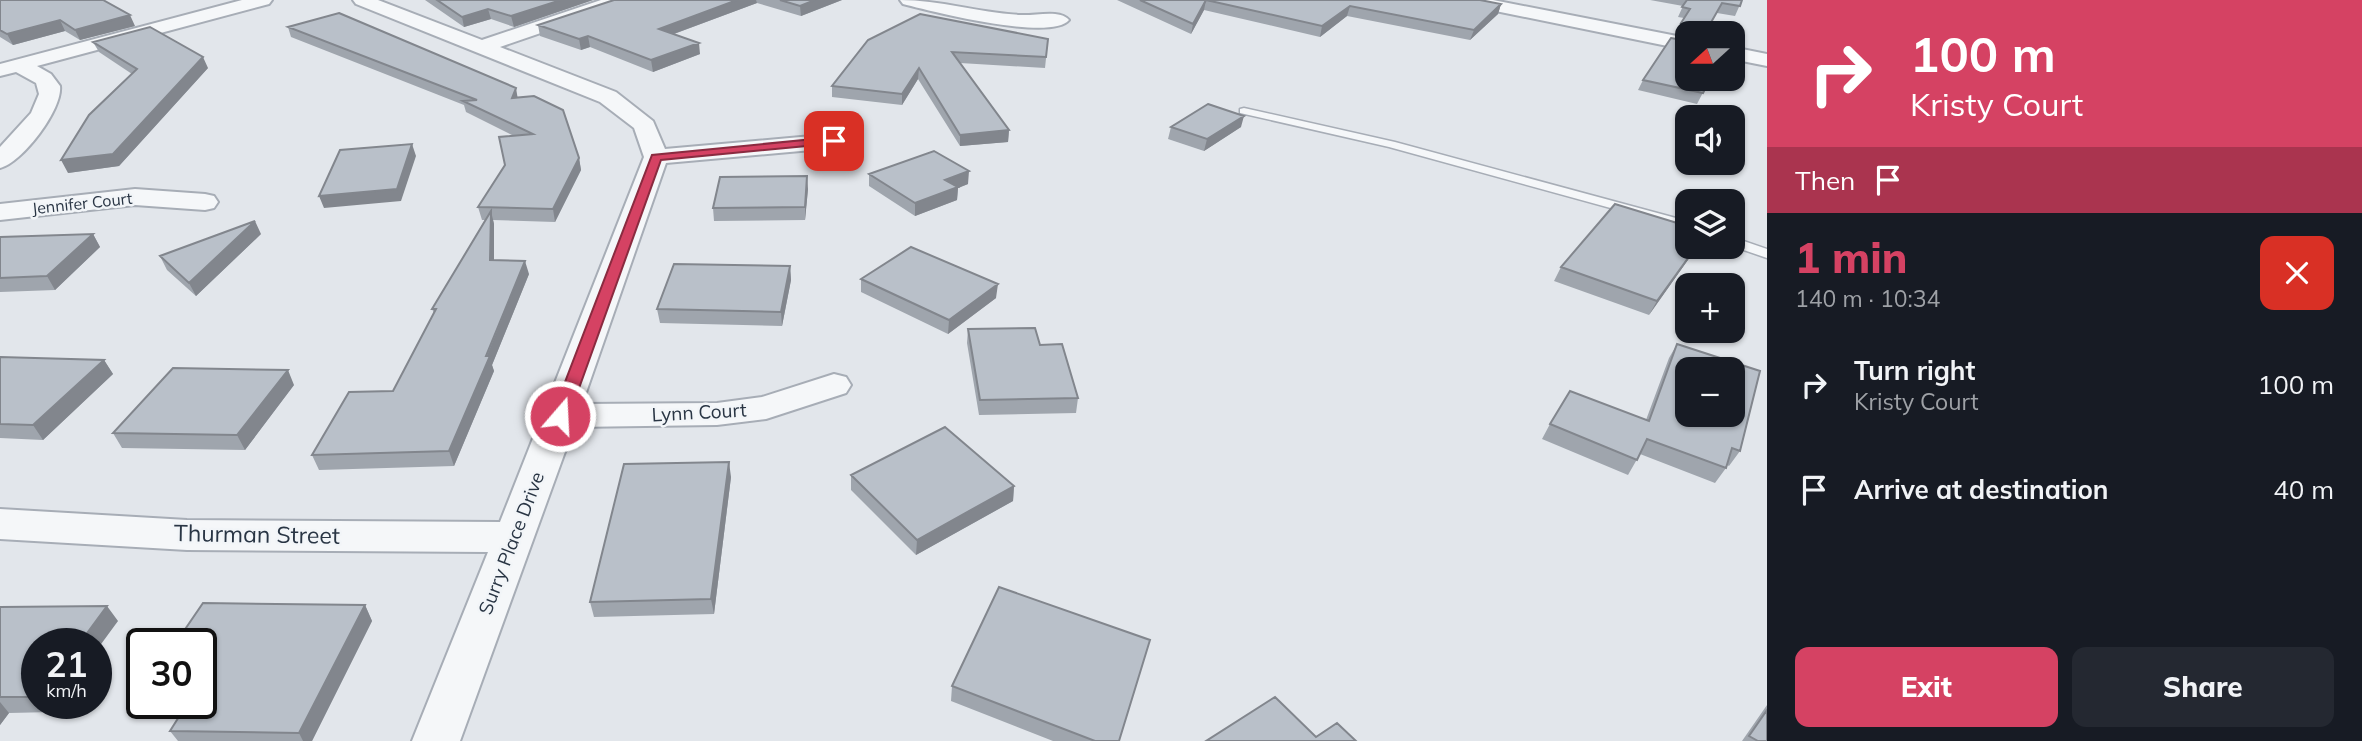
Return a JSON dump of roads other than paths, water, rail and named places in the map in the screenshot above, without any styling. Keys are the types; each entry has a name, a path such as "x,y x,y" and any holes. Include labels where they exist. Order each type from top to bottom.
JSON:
{"street":[{"path":"9,68 263,0"},
{"path":"362,0 608,97 645,126 656,157 834,141"},
{"path":"482,47 619,0"},
{"path":"909,0 998,21 1027,23 1060,20"},
{"path":"1465,0 1675,42"},
{"path":"1745,56 1767,60"},
{"path":"0,161 46,109 50,96 49,87 41,76 9,68"},
{"name":"Surry Place Drive","path":"436,741 656,157"},
{"name":"Jennifer Court","path":"0,212 135,197 205,202"},
{"name":"Lynn Court","path":"560,416 717,414 766,408 834,385"},
{"name":"Thurman Street","path":"0,524 187,535 513,537"}],"lane":[{"path":"1244,111 1391,144 1675,222"},
{"path":"1745,246 1767,254"}]}
